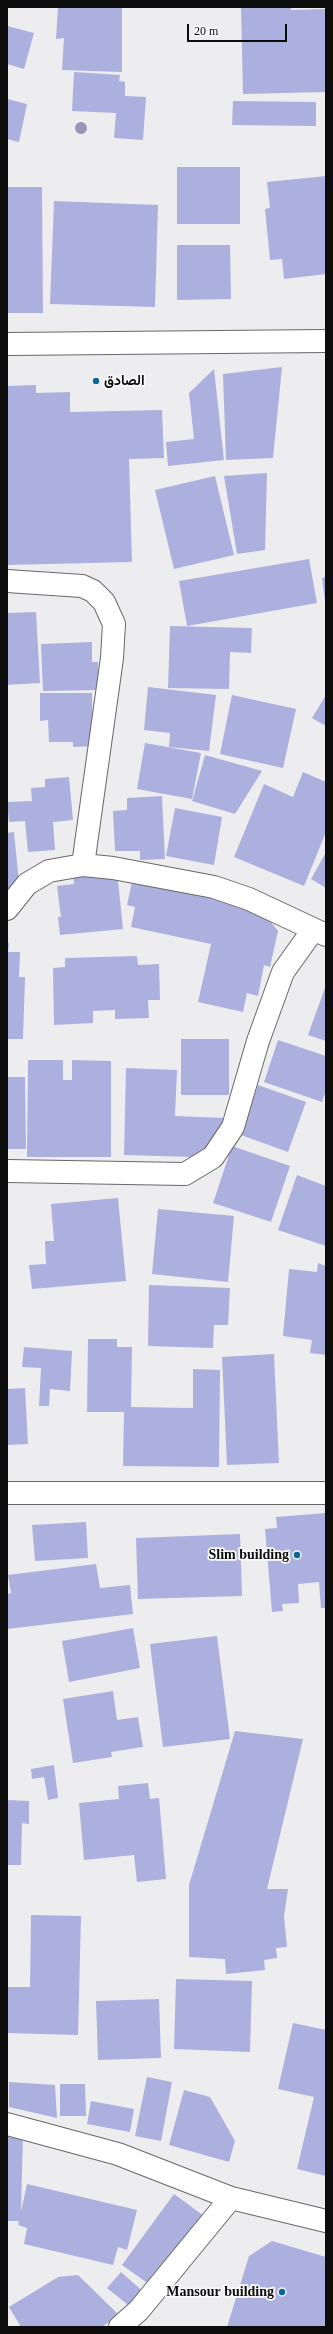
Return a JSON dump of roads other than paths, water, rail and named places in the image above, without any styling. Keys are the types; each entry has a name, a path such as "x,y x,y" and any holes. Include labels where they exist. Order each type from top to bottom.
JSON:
{"street":[{"path":"7,344 326,341"},
{"path":"7,581 82,586 93,591 104,602 114,624 112,658 83,865"},
{"path":"7,909 27,884 49,871 83,865 113,868 214,888 249,899 320,933 283,972 258,1041 233,1127 213,1157 185,1174 7,1171"},
{"path":"7,1493 326,1493"},
{"path":"7,2124 118,2154 232,2198 326,2221"},
{"path":"120,2327 138,2310 232,2198"}],"place":[{"name":"الصادق","path":"96,381"},
{"name":"Slim building","path":"297,1555"},
{"name":"Mansour building","path":"282,2292"}]}
